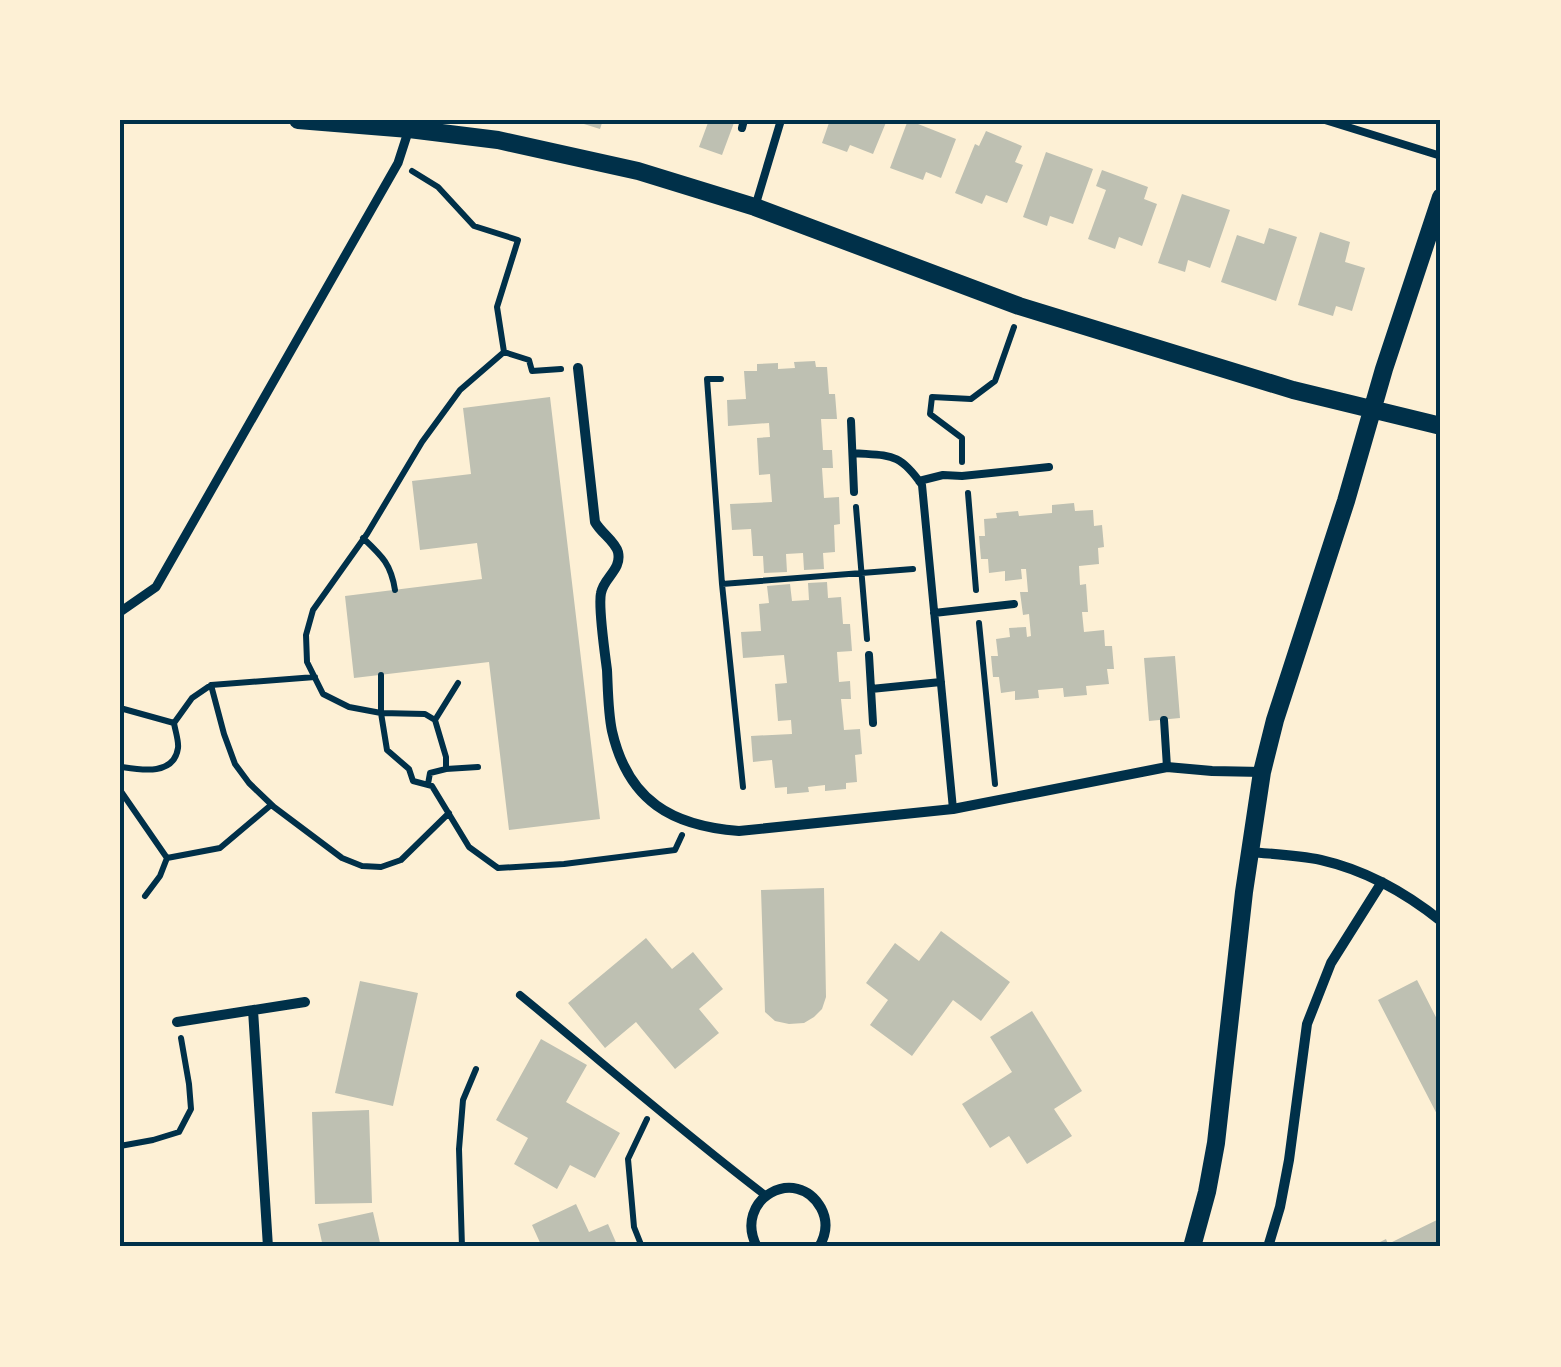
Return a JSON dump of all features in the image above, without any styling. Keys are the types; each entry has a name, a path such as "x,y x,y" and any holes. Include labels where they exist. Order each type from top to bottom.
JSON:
{"street":[{"path":"298,120 409,129 451,127 620,166 755,207 1019,306 1292,390 1441,426"},
{"path":"120,612 156,587 398,163 409,129"},
{"path":"1192,1247 1216,1143 1249,852 1262,772 1275,720 1441,198"},
{"path":"578,368 595,522 615,544 619,556 601,594 612,728 634,784 646,798 688,823 739,831 953,809 1167,766 1212,772 1262,772"},
{"path":"1249,852 1320,860 1382,882 1441,921"},
{"path":"1268,1247 1287,1174 1306,1024 1332,963 1382,882"},
{"path":"177,1022 305,1002"},
{"path":"253,1010 268,1247"},
{"path":"757,1247 751,1236 755,1206 766,1195 784,1188 811,1196 824,1214 826,1227 819,1247"}],"lane":[{"path":"755,207 781,120"},
{"path":"1325,120 1441,156"},
{"path":"851,420 854,492"},
{"path":"853,454 891,456 908,464 922,486 953,809"},
{"path":"919,481 943,475 1049,466"},
{"path":"934,612 1014,604"},
{"path":"869,655 873,723"},
{"path":"871,689 940,682"},
{"path":"1164,720 1167,766"},
{"path":"520,995 700,1146 766,1195"}],"path":[{"path":"398,163 438,186 474,226 518,240 497,307 504,352"},
{"path":"997,800 968,491 962,476 962,438 930,414 932,397 971,399 995,381 1019,306"},
{"path":"504,352 529,360 532,370 578,368"},
{"path":"446,769 434,720 425,714 381,713 349,707 323,694 307,662 306,635 313,610 364,538 422,442 460,390 504,352"},
{"path":"721,379 707,379 722,584 743,787"},
{"path":"854,492 869,655"},
{"path":"364,538 392,571 396,590"},
{"path":"722,584 930,568"},
{"path":"381,675 381,713 387,750 408,768 413,781 432,786 469,848 498,868 676,850 688,823"},
{"path":"167,858 120,790 120,766 144,770 170,766 178,749 174,723 192,698 211,685 315,678"},
{"path":"434,720 458,682"},
{"path":"211,685 235,764 248,783 342,858 362,866 381,867 400,860 449,813"},
{"path":"120,708 174,723"},
{"path":"428,784 430,774 478,767"},
{"path":"167,858 220,848 271,805"},
{"path":"145,896 167,858"},
{"path":"120,1146 179,1132 191,1110 177,1022"},
{"path":"462,1247 459,1149 463,1100 476,1069"},
{"path":"642,1247 634,1227 628,1160 654,1105"}],"building":[{"path":"571,120 603,120 600,129"},
{"path":"709,120 735,120 722,155 699,147"},
{"path":"830,120 887,120 873,154 850,145 847,152 822,143"},
{"path":"908,120 956,139 941,178 926,172 923,180 890,168"},
{"path":"986,131 1022,146 1015,162 1023,165 1007,203 986,195 982,204 955,193 975,144 979,146"},
{"path":"1046,152 1093,169 1073,224 1050,216 1047,226 1023,217"},
{"path":"1102,170 1148,187 1144,199 1157,204 1142,246 1119,237 1115,249 1088,239 1106,190 1096,186"},
{"path":"1182,194 1230,210 1210,268 1188,260 1185,272 1158,263"},
{"path":"1269,228 1297,237 1276,301 1221,282 1237,235 1264,244"},
{"path":"1320,232 1350,242 1345,262 1365,268 1352,311 1336,306 1333,316 1298,305"},
{"path":"815,361 816,367 827,367 829,394 835,394 837,419 821,419 823,450 832,450 833,468 822,468 824,498 839,497 835,552 823,553 824,569 804,570 803,553 786,554 787,572 764,573 763,556 753,556 751,529 732,530 730,504 772,502 770,474 759,475 757,438 770,437 769,423 728,426 727,400 746,399 744,371 757,371 757,364 778,363 778,369 795,368 794,362"},
{"path":"550,397 600,819 509,830 489,662 354,678 345,596 482,579 477,543 420,550 412,481 471,474 463,408"},
{"path":"1074,503 1075,511 1093,510 1094,526 1102,525 1104,547 1098,548 1099,564 1079,566 1080,585 1086,584 1088,612 1082,612 1084,632 1104,630 1105,646 1112,646 1114,669 1107,669 1109,684 1086,686 1087,695 1064,697 1063,688 1038,690 1039,698 1015,700 1015,691 1001,693 999,677 993,677 991,656 998,656 996,639 1010,637 1009,628 1026,627 1027,637 1031,636 1029,614 1023,615 1020,592 1028,592 1026,569 1021,569 1022,579 1005,581 1005,571 989,573 988,559 981,559 979,536 985,536 984,519 997,518 996,513 1018,511 1019,516 1052,513 1052,505"},
{"path":"827,582 828,598 841,597 843,624 850,624 852,651 837,652 839,682 850,681 851,699 841,699 844,730 860,729 862,754 855,755 857,782 846,783 846,789 825,791 825,785 808,787 809,792 787,794 787,787 775,788 772,760 753,762 751,736 792,734 791,720 778,721 775,684 787,683 784,655 743,658 741,632 761,631 759,604 769,603 767,586 790,584 792,601 809,600 808,583"},
{"path":"1175,656 1180,718 1149,721 1144,658"},
{"path":"824,888 826,997 822,1009 804,1023 775,1021 765,1012 761,890"},
{"path":"941,931 1010,982 981,1021 953,1000 912,1056 870,1025 888,1000 866,983 895,943 919,961"},
{"path":"646,938 672,969 693,952 723,989 699,1009 719,1033 675,1069 636,1022 605,1048 568,1003"},
{"path":"1417,980 1441,1027 1441,1122 1378,1000"},
{"path":"360,981 418,993 393,1106 335,1093"},
{"path":"1032,1011 1082,1091 1054,1109 1072,1136 1027,1164 1009,1136 990,1148 962,1104 1012,1072 990,1037"},
{"path":"541,1039 587,1065 566,1102 620,1133 595,1178 570,1165 557,1189 514,1164 528,1138 496,1120"},
{"path":"369,1110 372,1203 315,1204 312,1112"},
{"path":"576,1204 589,1232 608,1224 618,1247 542,1247 532,1225"},
{"path":"373,1212 381,1247 323,1247 318,1224"},
{"path":"1441,1218 1441,1247 1370,1247 1386,1239 1388,1244"}]}
